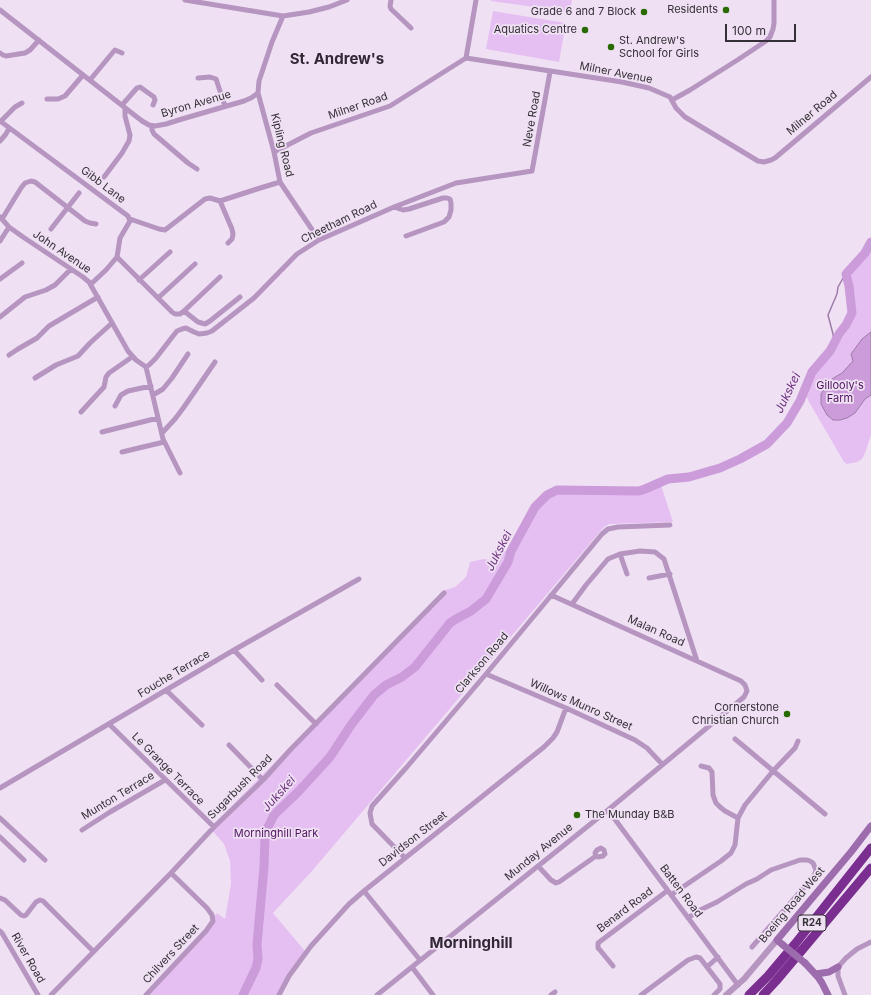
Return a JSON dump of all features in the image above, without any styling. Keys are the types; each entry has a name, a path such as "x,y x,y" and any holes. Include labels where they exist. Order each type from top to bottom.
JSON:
{"highway":[{"name":"R24","path":"749,995 768,976 795,944 871,848"},
{"name":"R24","path":"763,995 871,868"},
{"path":"772,995 843,902"},
{"path":"741,995 765,974 795,944"}],"main road":[{"name":"Boeing Road West","path":"780,942 871,826"},
{"path":"780,942 816,974 828,995"},
{"path":"816,974 829,972 838,967"}],"street":[{"path":"185,0 283,16 309,12 329,7 347,0"},
{"path":"391,0 391,9 411,28"},
{"path":"466,58 476,0"},
{"path":"672,100 690,90 770,37 774,23 774,0"},
{"name":"Byron Avenue","path":"0,10 146,124 152,126 166,124 244,101 258,93"},
{"path":"258,93 259,81 272,42 283,16"},
{"path":"0,53 3,56 25,53 30,50 39,40"},
{"path":"90,80 115,50 122,53"},
{"name":"Milner Avenue","path":"466,58 640,86 663,94 670,97 676,108 685,117 758,161 764,162"},
{"name":"Milner Road","path":"274,152 311,132 394,105 466,58"},
{"name":"Neve Road","path":"532,171 550,72"},
{"path":"47,98 58,99 65,96 83,75"},
{"name":"Milner Road","path":"764,162 775,158 871,77"},
{"path":"198,78 216,79 225,106"},
{"path":"104,177 129,141 130,135 124,107 137,88 140,87 154,97 155,100 153,105"},
{"name":"Kipling Road","path":"258,93 274,152 280,182 320,240"},
{"path":"0,121 15,107 22,103"},
{"name":"Gibb Lane","path":"0,121 127,215 130,219 120,238 117,257"},
{"path":"152,126 154,134 197,169"},
{"path":"0,141 9,128"},
{"name":"Cheetham Road","path":"146,367 156,358 175,333 182,329 188,329 199,334 212,331 254,298 297,254 320,240 394,207 464,181 532,171"},
{"path":"1,218 25,183 31,181 35,182 90,224 96,224"},
{"path":"130,219 165,230 205,199 210,198 220,201 257,188 280,182"},
{"path":"51,229 79,193"},
{"path":"394,207 403,210 443,198 450,199 451,210 449,217 444,222 406,236"},
{"path":"220,201 232,228 232,239 228,243"},
{"name":"John Avenue","path":"1,218 9,227 91,284 125,348 132,357 146,367"},
{"path":"0,241 9,227"},
{"path":"139,280 170,252"},
{"path":"91,284 117,257 174,314 177,314 184,311 220,277"},
{"path":"0,279 22,263"},
{"path":"158,298 195,264"},
{"path":"0,317 25,297 46,290 55,285 71,269"},
{"path":"9,355 37,338 49,326 98,297"},
{"path":"184,311 198,322 205,324 240,297"},
{"path":"35,378 56,365 78,356 92,340 112,322"},
{"path":"153,395 163,389 188,354"},
{"path":"81,412 104,387 106,377 109,373 132,357"},
{"path":"162,433 184,407 215,362"},
{"path":"146,367 164,442 180,473"},
{"path":"115,406 122,394 128,390 151,386"},
{"path":"102,432 158,418"},
{"path":"122,452 164,442"},
{"name":"Clarkson Road","path":"406,858 372,824 370,810 376,802 486,674 598,538 608,529 618,527 670,525"},
{"path":"572,604 608,559 620,554 640,551 655,552 664,559 670,574 697,661"},
{"path":"620,554 627,574"},
{"path":"649,578 670,574"},
{"name":"Fouche Terrace","path":"0,788 234,650 359,579"},
{"name":"Sugarbush Road","path":"51,995 214,827 263,780 444,593"},
{"name":"Malan Road","path":"551,595 741,681 747,690"},
{"path":"234,650 262,680"},
{"name":"Willows Munro Street","path":"486,674 566,708 640,743 647,748 662,764"},
{"path":"277,685 316,724"},
{"path":"166,690 202,726"},
{"name":"Munday Avenue","path":"376,995 608,810 744,697 747,690"},
{"name":"Davidson Street","path":"279,995 289,976 311,946 349,904 544,747 557,732 566,708"},
{"name":"Le Grange Terrace","path":"109,724 214,827"},
{"path":"735,739 825,814"},
{"path":"671,895 721,861 730,853 735,845 738,818 749,800 773,771 795,748 798,741"},
{"path":"229,746 263,780"},
{"path":"701,766 709,768 712,772 713,790 716,803 725,811 738,818"},
{"name":"Munton Terrace","path":"82,830 106,814 165,780"},
{"name":"Batten Road","path":"608,810 738,985"},
{"path":"0,818 45,860"},
{"path":"0,837 24,860"},
{"path":"538,866 551,880 556,883 563,880 596,856"},
{"path":"688,918 746,884 757,880 771,870 800,860 810,861 815,866 816,870 814,876 752,947"},
{"name":"Chilvers Street","path":"146,995 206,931 213,921 212,915 207,908 171,872"},
{"path":"364,891 420,960"},
{"name":"Benard Road","path":"613,966 600,950 598,943 667,891"},
{"path":"0,898 5,900 24,916 38,900 42,901 93,951"},
{"name":"River Road","path":"0,931 38,995"},
{"name":"Boeing Road West","path":"726,995 738,985 780,942"},
{"path":"845,995 839,980 838,967 858,949 871,942"},
{"path":"641,995 692,957 700,958 719,982 721,987 714,995"},
{"path":"707,967 718,957"},
{"path":"412,967 433,995"}],"green space":[{"path":"491,0 572,0 570,12"},
{"path":"493,11 566,23 559,62 486,49"},
{"name":"Gillooly's Farm","path":"871,251 871,435 862,459 857,462 847,464 844,462 805,393 809,382 851,326 854,316 850,276 860,261"},
{"name":"Morninghill Park","path":"660,482 673,522 609,524 604,527 312,871 273,913 305,951 278,995 145,995 204,930 217,913 225,919 231,884 230,861 224,844 210,828 445,590 455,587 466,577 470,562 484,559 496,561 502,550 511,551 535,507 547,495 557,490 639,491"}],"shaded area":[{"path":"871,332 871,395 865,399 855,413 847,418 833,420 827,415 821,404 821,394 832,379 842,373 853,361 851,354 862,339"}],"waterway":[{"name":"Jukskei","path":"243,995 256,968 258,959 257,944 264,867 265,837 267,829 274,815 298,792 330,757 351,725 374,695 386,685 402,677 415,667 450,623 471,611 486,599 508,562 511,551 535,507 547,495 557,490 639,491 668,479 689,477 720,468 767,444 787,423 800,401 812,372 830,351 839,334 846,325 852,313 846,274 865,253 871,242"},
{"path":"830,351 834,343 828,315 837,294 838,287 846,274"}],"place":[{"name":"Residents","path":"726,10"},
{"name":"Grade 6 and 7 Block","path":"644,12"},
{"name":"Aquatics Centre","path":"585,30"},
{"name":"St. Andrew's School for Girls","path":"611,47"},
{"name":"Cornerstone Christian Church","path":"787,714"},
{"name":"The Munday B&B","path":"577,815"}],"district":[{"name":"St. Andrew's","path":"337,59"},
{"name":"Morninghill","path":"471,943"}]}
